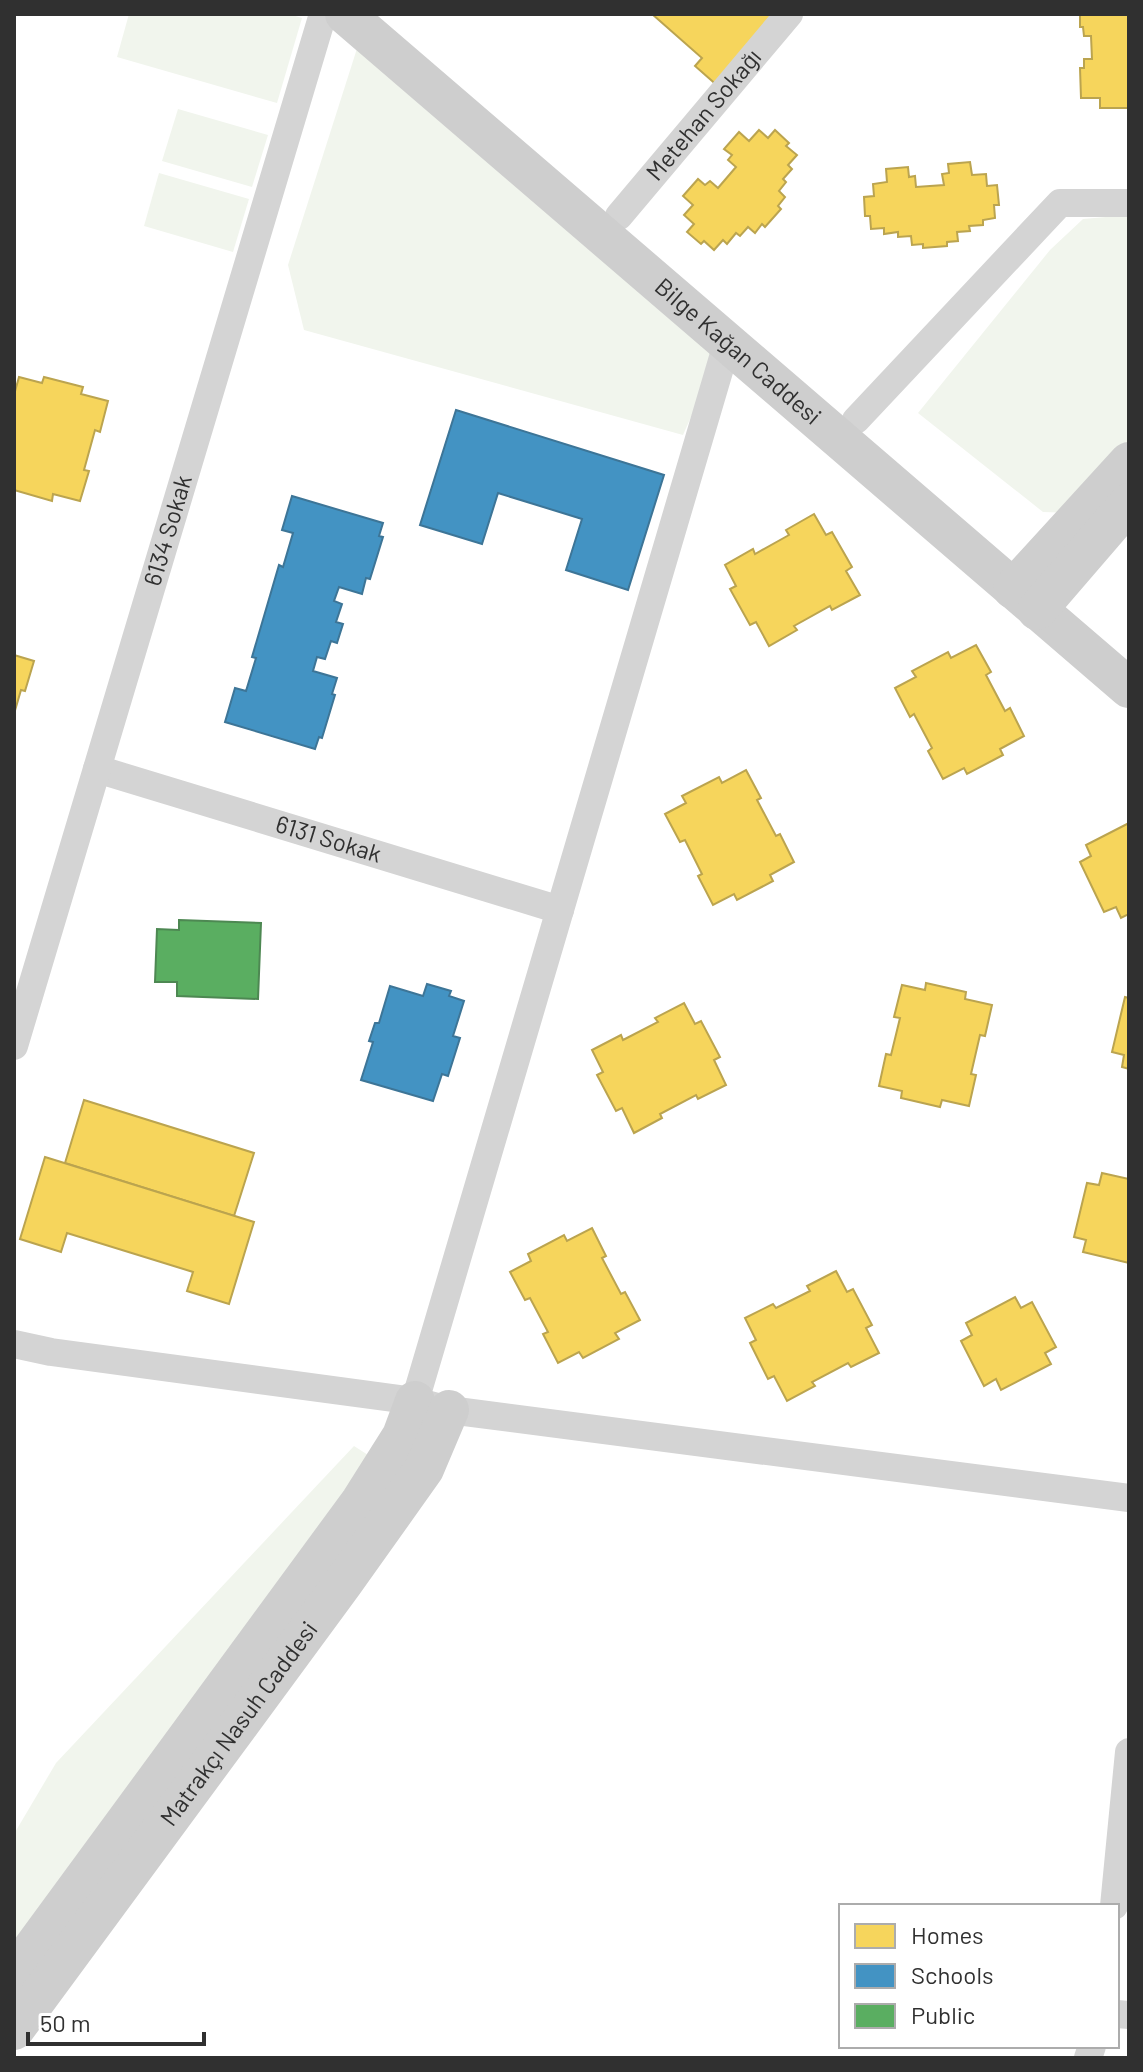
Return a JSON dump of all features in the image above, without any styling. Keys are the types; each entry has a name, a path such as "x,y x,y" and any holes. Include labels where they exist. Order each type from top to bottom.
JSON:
{"street":[{"name":"6134 Sokak","path":"14,1046 323,14"},
{"name":"Bilge Kağan Caddesi","path":"345,14 727,344 1033,589 1129,654"},
{"name":"Bilge Kağan Caddesi","path":"385,14 856,420 1033,589 1129,688"},
{"name":"Metehan Sokağı","path":"619,216 789,14"},
{"path":"856,420 1060,203 1129,203"},
{"path":"432,1405 560,910 727,344"},
{"path":"1033,589 1129,462"},
{"path":"1033,589 1129,503"},
{"name":"6131 Sokak","path":"97,769 560,910"},
{"path":"14,1344 51,1352 432,1405 1129,1498"},
{"name":"Matrakçı Nasuh Caddesi","path":"14,1974 361,1501 402,1436 432,1405"},
{"name":"Matrakçı Nasuh Caddesi","path":"14,2030 424,1469 432,1405"},
{"path":"1114,1904 1129,1752"}],"shaded area":[{"path":"129,14 289,14 302,18 277,103 117,57"},
{"path":"361,36 721,349 683,435 304,330 288,265"},
{"path":"178,109 268,135 252,187 162,161"},
{"path":"159,173 249,199 233,252 144,226"},
{"path":"1129,215 1129,450 1074,513 1043,512 918,413 1050,250 1083,219"},
{"path":"354,1446 379,1462 14,1963 14,1834 56,1763"}],"building: Homes":[{"path":"652,14 782,14 719,87 695,66 702,58"},
{"path":"1080,14 1129,14 1128,108 1100,108 1100,98 1081,98 1080,68 1084,68 1084,59 1092,59 1091,36 1084,36"},
{"path":"759,130 768,138 775,130 797,155 788,165 792,169 783,179 786,182 779,191 785,197 778,206 781,209 765,227 762,224 755,233 748,227 740,236 736,233 727,244 723,240 714,250 687,232 694,224 684,215 693,205 683,196 698,179 705,185 710,181 718,188 736,167 728,160 732,155 724,149 739,132 749,141"},
{"path":"970,162 972,175 986,174 987,186 997,185 999,205 994,205 995,218 983,220 983,225 969,226 970,231 957,232 958,241 947,242 947,246 923,248 923,244 912,245 911,236 898,237 898,232 884,234 884,228 871,229 870,216 865,216 864,197 874,196 873,184 887,182 886,169 908,167 909,177 915,176 916,187 944,185 942,174 949,173 948,164"},
{"path":"19,377 42,383 44,377 83,387 81,394 108,401 100,432 95,430 84,470 89,471 80,501 53,494 52,501 14,490 14,395"},
{"path":"814,514 826,535 832,532 852,567 846,571 860,595 832,610 830,606 794,626 797,630 769,646 756,622 750,625 730,589 736,586 725,565 753,549 755,554 789,535 786,530"},
{"path":"976,645 991,672 986,675 1005,711 1010,708 1024,736 1000,749 1003,755 967,774 964,768 943,779 928,751 932,748 914,714 910,717 895,688 916,677 912,671 948,652 951,658"},
{"path":"14,655 34,661 14,714"},
{"path":"746,770 761,798 757,800 794,862 770,875 773,881 737,900 734,894 713,905 685,840 680,842 665,814 686,803 682,796 719,777 722,783"},
{"path":"1129,823 1129,914 1121,918 1116,907 1104,912 1080,862 1091,856 1086,845"},
{"path":"926,983 966,992 965,999 992,1005 985,1036 980,1035 971,1074 976,1075 969,1106 942,1100 940,1107 901,1098 902,1091 879,1086 886,1054 891,1055 900,1018 894,1017 902,985 925,990"},
{"path":"1125,997 1129,998 1129,1069 1122,1067 1124,1055 1112,1052"},
{"path":"684,1003 695,1024 701,1021 720,1057 714,1060 726,1085 698,1099 696,1095 660,1114 662,1118 634,1133 622,1108 616,1111 597,1075 603,1072 592,1050 621,1035 623,1040 658,1022 655,1018"},
{"path":"84,1100 254,1153 234,1216 65,1163"},
{"path":"45,1157 254,1222 229,1304 187,1291 193,1272 67,1233 61,1252 20,1239"},
{"path":"1102,1173 1129,1179 1129,1263 1083,1252 1086,1240 1074,1237 1087,1183 1099,1185"},
{"path":"592,1228 606,1256 602,1258 621,1294 625,1292 640,1320 615,1333 619,1339 583,1358 579,1352 558,1363 543,1334 548,1332 530,1298 525,1300 510,1272 531,1261 528,1254 564,1235 567,1241"},
{"path":"836,1271 847,1292 853,1289 872,1325 866,1328 879,1353 851,1367 848,1363 812,1382 815,1386 787,1401 774,1376 768,1379 750,1343 756,1340 745,1318 773,1304 776,1308 810,1291 807,1286"},
{"path":"1015,1297 1021,1308 1032,1302 1056,1347 1045,1353 1051,1364 1001,1390 996,1379 984,1386 961,1341 972,1335 966,1323"}],"building: Schools":[{"path":"456,410 664,475 628,590 566,570 582,519 498,493 482,544 420,525"},
{"path":"292,496 383,523 379,536 383,537 370,579 366,578 362,594 339,587 334,601 342,604 336,622 343,624 337,643 331,641 325,659 317,657 313,671 337,678 322,738 319,737 315,749 225,722 235,688 246,691 256,658 252,657 279,565 283,567 293,533 282,530"},
{"path":"427,984 451,991 449,996 464,1001 453,1036 460,1038 448,1076 442,1074 433,1101 361,1080 373,1042 369,1041 375,1023 379,1023 390,986 423,996"}],"building: Public":[{"path":"179,920 261,923 258,999 177,996 177,982 155,982 157,929 179,930"}]}
